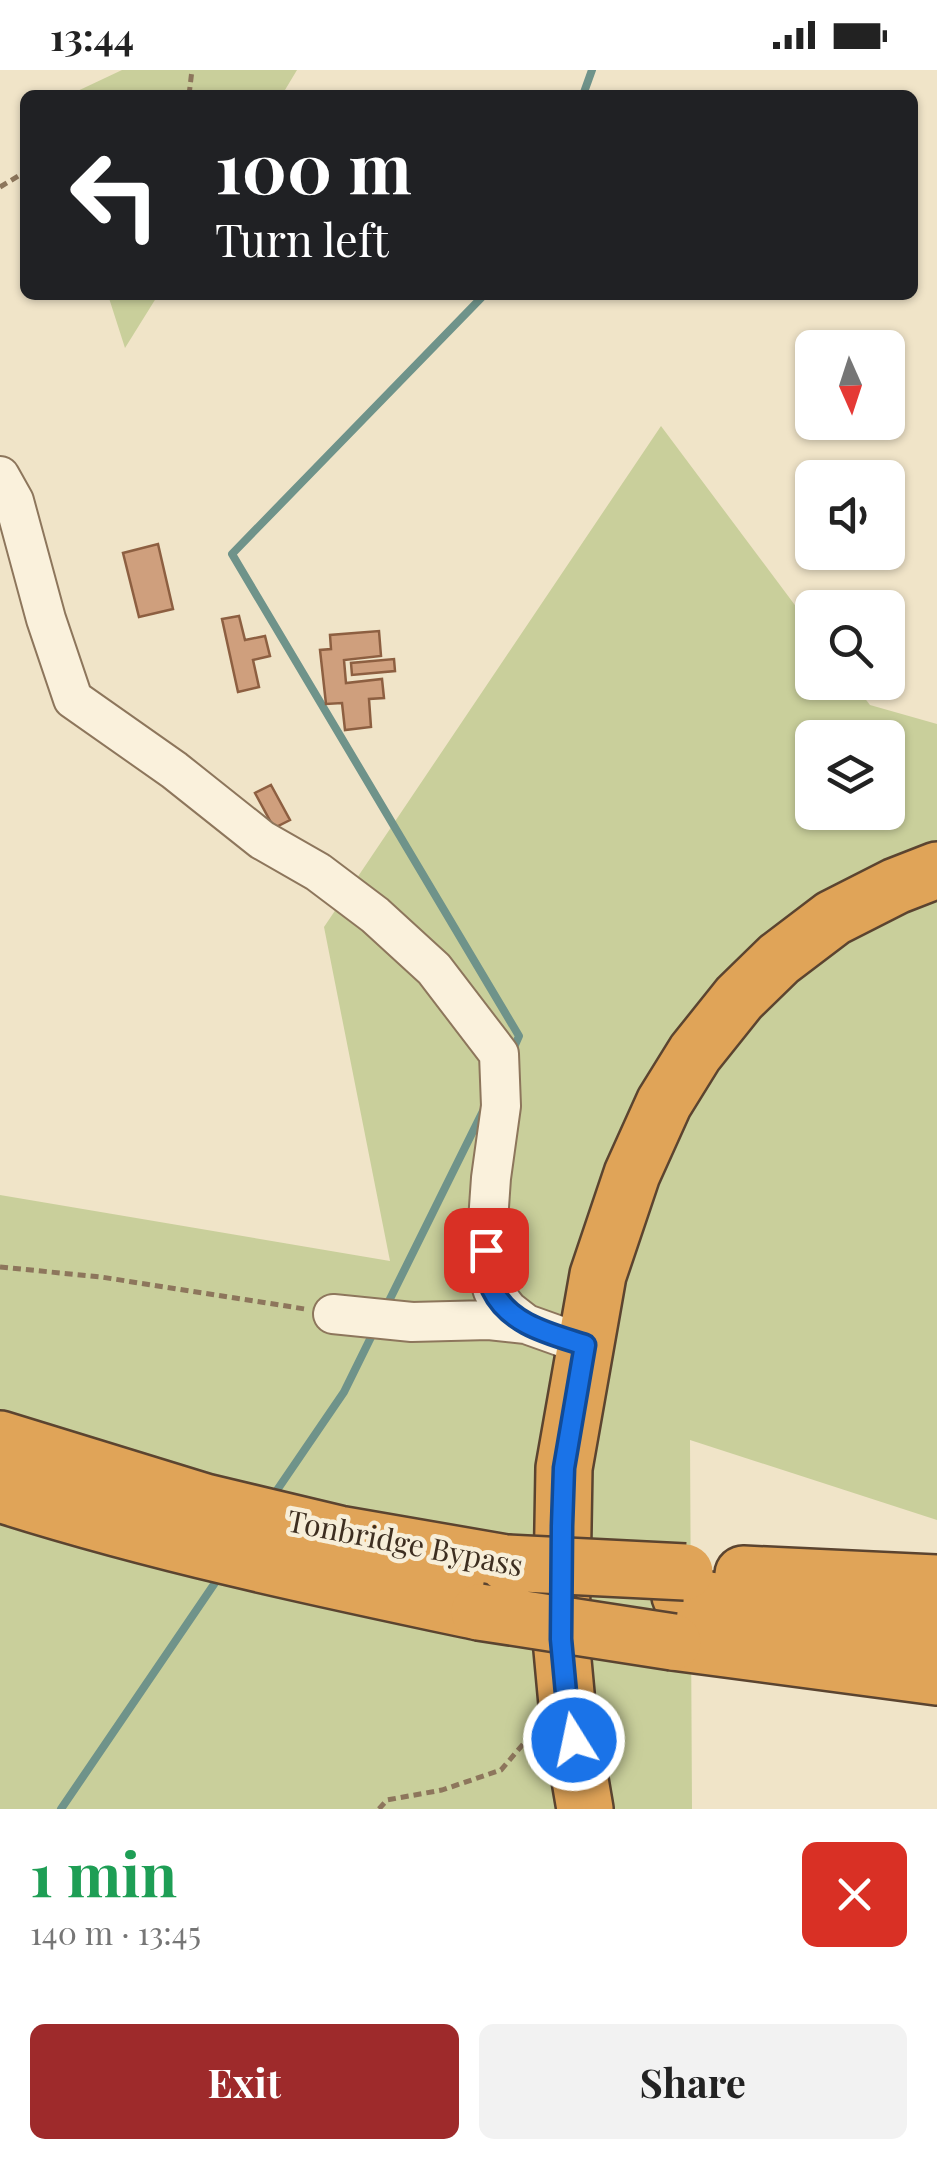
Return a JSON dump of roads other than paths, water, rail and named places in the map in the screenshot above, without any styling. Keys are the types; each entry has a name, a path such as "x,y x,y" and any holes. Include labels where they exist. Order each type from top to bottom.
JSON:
{"highway":[{"path":"585,1809 567,1704 561,1639 564,1468 598,1275 632,1174 664,1103 695,1053 739,998 834,918 937,870"},
{"name":"Tonbridge Bypass","path":"0,1439 205,1502 339,1534 490,1578"},
{"name":"Tonbridge Bypass","path":"0,1494 208,1552 323,1579 490,1578 679,1603 937,1627"},
{"path":"490,1578 679,1603 937,1583"},
{"name":"Tonbridge Bypass","path":"679,1603 937,1677"}],"lane":[{"path":"0,476 14,501 46,619 73,699 174,770 262,840 318,872 376,916 434,968 499,1054 502,1106 490,1178 488,1275 493,1292 526,1324"},
{"path":"333,1314 412,1322 489,1320 526,1324 585,1345"}],"waterway":[{"path":"585,90 592,70"},
{"path":"479,300 232,554 519,1036 512,1052"},
{"path":"386,1307 486,1105"},
{"path":"273,1496 344,1392 375,1329"},
{"path":"61,1809 221,1574"}]}
